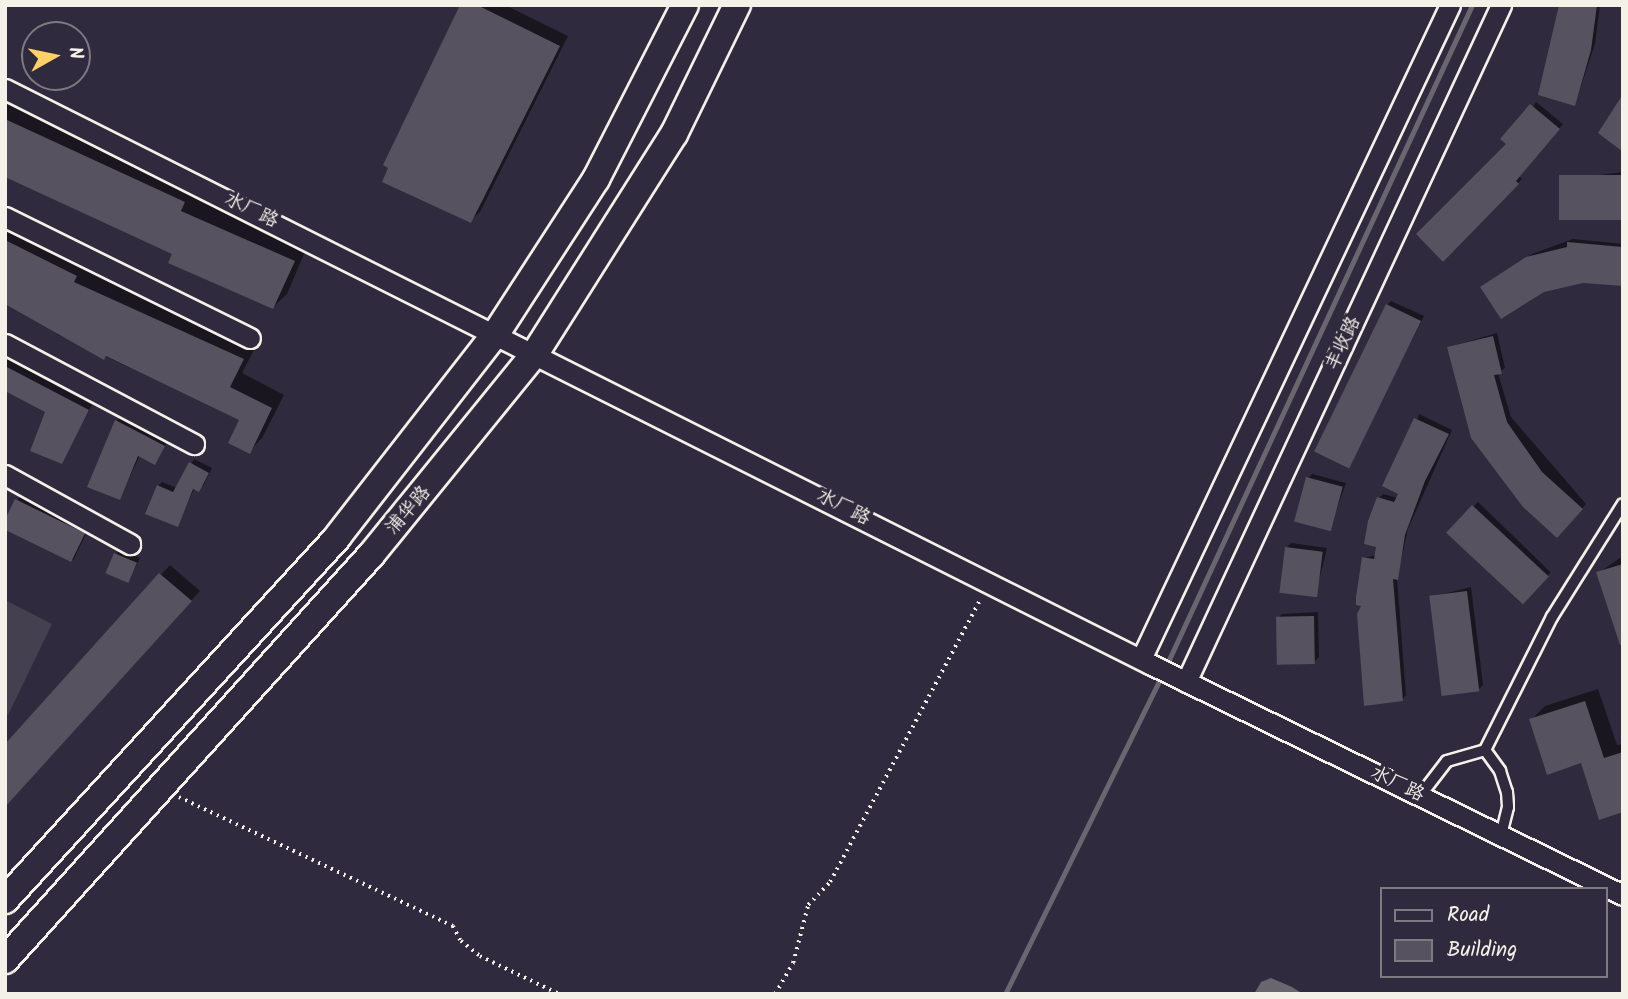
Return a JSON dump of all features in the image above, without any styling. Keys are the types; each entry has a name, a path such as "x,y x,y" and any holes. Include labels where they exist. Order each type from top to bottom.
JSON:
{"main road":[{"name":"浦华路","path":"5,900 338,537 497,332 596,179 685,5"},
{"name":"浦华路","path":"5,960 371,555 536,352 674,134 737,5"}],"street":[{"path":"1145,662 1450,5"},
{"name":"丰收路","path":"1178,678 1502,5"},
{"name":"水厂路","path":"5,89 497,332 1145,662 1606,887"},
{"path":"5,217 250,338"},
{"path":"5,344 194,444"},
{"path":"5,475 130,544"},
{"name":"水厂路","path":"1607,887 1623,895"}],"lane":[{"path":"1420,796 1447,761 1485,750 1552,617 1623,504"},
{"path":"1485,750 1500,771 1507,792 1508,807 1501,836"}],"path":[{"path":"775,994 793,962 808,905 830,882 989,583"},
{"path":"161,788 453,926 461,941 480,956 559,994"}],"shaded area":[{"path":"5,600 52,624 8,715 5,714"},
{"path":"1271,978 1303,994 1254,994 1261,982"}],"building":[{"path":"460,5 477,5 560,46 471,223 382,182 388,168 383,165"},
{"path":"1559,5 1597,5 1591,50 1575,106 1538,95"},
{"path":"1623,94 1623,152 1598,133"},
{"path":"1530,104 1560,129 1516,181 1519,184 1443,262 1416,234 1506,144 1500,139"},
{"path":"5,119 185,202 181,211 295,261 273,309 168,263 172,254 5,177"},
{"path":"1559,175 1623,175 1623,220 1559,220"},
{"path":"5,240 77,276 74,282 244,359 230,387 272,408 250,454 228,443 239,420 106,356 104,360 5,304"},
{"path":"1567,242 1623,247 1623,286 1583,283 1544,292 1501,319 1480,287 1526,257 1567,247"},
{"path":"1386,304 1421,321 1349,468 1314,451"},
{"path":"1493,336 1502,374 1494,375 1507,422 1542,472 1583,509 1557,538 1523,507 1471,438 1447,347"},
{"path":"5,366 89,410 62,464 30,451 45,412 5,391"},
{"path":"1414,418 1449,434 1425,481 1405,535 1398,580 1393,579 1403,701 1364,706 1357,614 1361,606 1356,605 1356,597 1362,557 1374,559 1376,547 1364,544 1368,521 1377,497 1394,502 1398,494 1382,486"},
{"path":"115,420 165,446 155,465 138,456 120,500 87,487"},
{"path":"189,462 209,473 199,492 193,489 178,527 145,514 157,485 173,492"},
{"path":"1306,477 1343,487 1331,531 1294,521"},
{"path":"15,499 85,533 71,562 5,530 5,520"},
{"path":"1472,505 1549,577 1523,604 1446,533"},
{"path":"1285,547 1323,552 1317,597 1279,593"},
{"path":"114,553 137,563 128,583 105,573"},
{"path":"1623,564 1623,645 1620,645 1596,572"},
{"path":"159,573 192,601 5,807 5,744"},
{"path":"1467,591 1479,691 1442,696 1429,596"},
{"path":"1314,616 1315,664 1277,665 1276,617"},
{"path":"1585,701 1604,758 1623,752 1623,812 1599,820 1581,763 1547,775 1529,719"}],"waterway":[{"path":"1166,666 1472,5"},
{"path":"1005,994 1162,675"}]}
